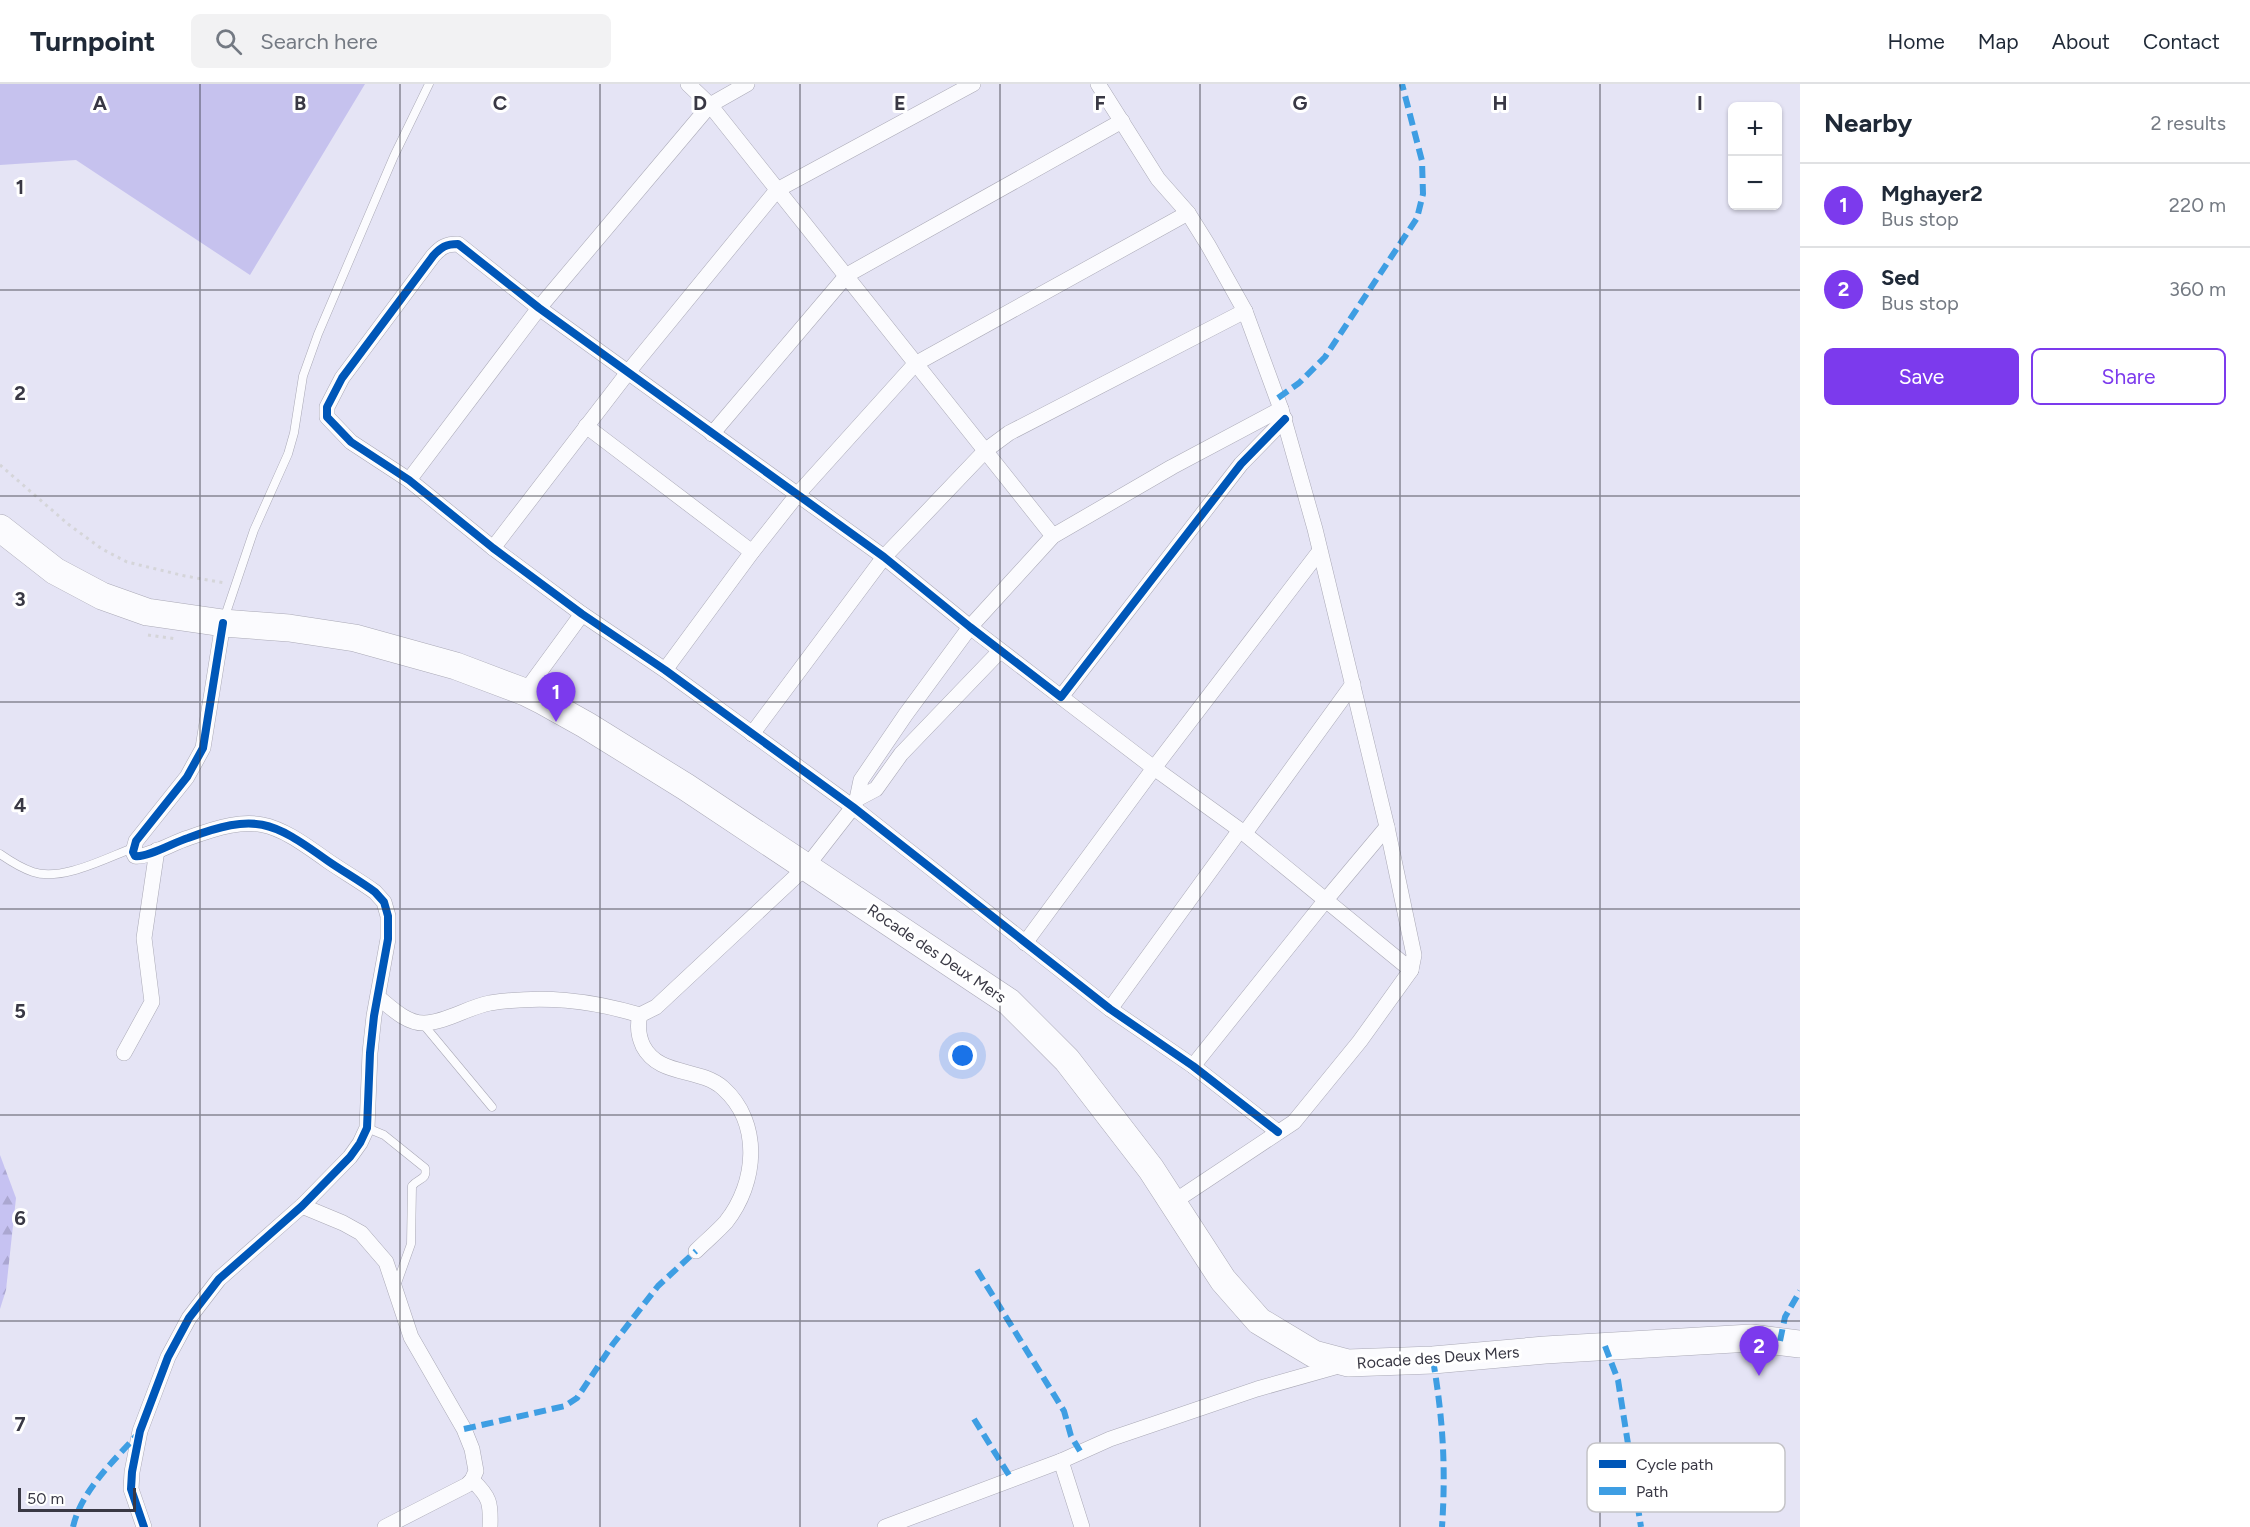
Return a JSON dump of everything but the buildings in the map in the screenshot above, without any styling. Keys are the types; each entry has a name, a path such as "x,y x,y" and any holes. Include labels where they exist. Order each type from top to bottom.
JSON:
{"highway":[{"name":"Rocade des Deux Mers","path":"0,528 55,571 102,596 147,612 355,638 456,666 525,693 596,731 807,866 1010,1002 1067,1060 1151,1169 1223,1280 1259,1320 1314,1354 1348,1363 1433,1360 1545,1350 1750,1338 1800,1344"}],"street":[{"path":"688,84 710,105 1053,536"},
{"path":"409,480 539,308 710,105 747,84"},
{"path":"493,548 629,371 777,189 973,84"},
{"path":"1098,84 1158,179 1188,213 1208,245 1245,311 1283,414 1315,528 1353,684 1414,955 1412,970 1366,1034 1294,1122 1172,1203"},
{"path":"712,434 847,275 1122,121"},
{"path":"665,670 797,495 915,364 1188,213"},
{"path":"1278,1132 1193,1066 1110,1009 1025,943 855,803 752,734 665,670 582,614 493,548 409,480 351,441 327,417 327,407 342,378 427,264 441,248 449,244 458,244 539,308 884,557 1000,651 1154,768 1242,831 1412,970"},
{"path":"752,734 884,557 986,450 1009,433 1245,311"},
{"path":"855,803 861,780 970,627 1053,536 1172,467 1283,414"},
{"path":"1062,697 1241,464 1283,414"},
{"path":"586,426 752,552"},
{"path":"1025,943 1154,768 1320,552"},
{"path":"525,693 582,614"},
{"path":"144,1527 132,1496 132,1472 140,1431 168,1357 189,1318 219,1279 302,1206 350,1157 367,1128 370,1053 388,939 388,916 384,902 361,881 344,872 301,840 276,828 255,823 231,824 141,856 135,856 133,848 136,841 187,777 203,748 223,623"},
{"path":"378,997 405,1018 423,1024 489,1003 557,999 604,1004 640,1015 656,1007 807,866 855,803 876,789 901,754 1000,651"},
{"path":"1110,1009 1353,684"},
{"path":"1193,1066 1387,827"},
{"path":"124,1053 152,1002 144,938 157,850"},
{"path":"640,1015 637,1026 646,1052 655,1061 669,1068 706,1079 722,1087 739,1108 748,1124 751,1148 750,1173 742,1194 726,1221 696,1251"},
{"path":"302,1206 361,1233 386,1262 411,1337 464,1429 472,1449 476,1471 467,1485 385,1527"},
{"path":"885,1527 1061,1461 1110,1439 1257,1389 1348,1363"},
{"path":"1061,1461 1082,1527"},
{"path":"472,1480 486,1492 491,1505 490,1527"}],"lane":[{"path":"223,623 254,530 288,454 294,433 303,376 318,334 394,156 429,84"},
{"path":"0,854 35,873 52,874 81,868 133,848"},
{"path":"423,1024 492,1107"},
{"path":"367,1128 391,1140 425,1168 426,1173 412,1186 411,1244 395,1288"}],"path":[{"path":"0,465 68,524 102,549 127,562 236,585"}],"shaded area":[{"path":"0,84 365,84 250,275 76,160 0,165"}],"green space":[{"path":"0,1155 16,1198 6,1290 0,1309"}],"marked path":[{"path":"1278,398 1299,383 1325,357 1417,218 1423,194 1422,161 1402,84"},
{"path":"464,1429 565,1406 577,1398 613,1344 658,1286 696,1251"},
{"path":"977,1270 1064,1411 1071,1436 1080,1451"},
{"path":"1780,1341 1785,1317 1800,1291"},
{"path":"1605,1346 1618,1380 1628,1443"},
{"path":"1433,1360 1443,1444 1442,1527"},
{"path":"974,1419 1012,1480"},
{"path":"73,1527 90,1489 136,1436"},
{"path":"1639,1512 1641,1527"}],"cycle path":[{"path":"1278,1132 1193,1066 1110,1009 853,807 665,670 582,614 493,548 409,480 351,442 327,417 327,407 342,378 433,256 444,247 458,244 539,308 884,557 1061,697 1241,464 1285,419"},
{"path":"144,1527 131,1489 140,1431 168,1357 189,1318 219,1279 302,1206 350,1157 367,1128 374,1016 388,939 388,916 384,902 375,892 277,829 247,823 231,825 182,840 147,855 135,856 133,852 136,841 187,777 203,748 223,623"}],"place":[{"name":"Mghayer2","path":"556,722"},
{"name":"Sed","path":"1759,1376"}]}
